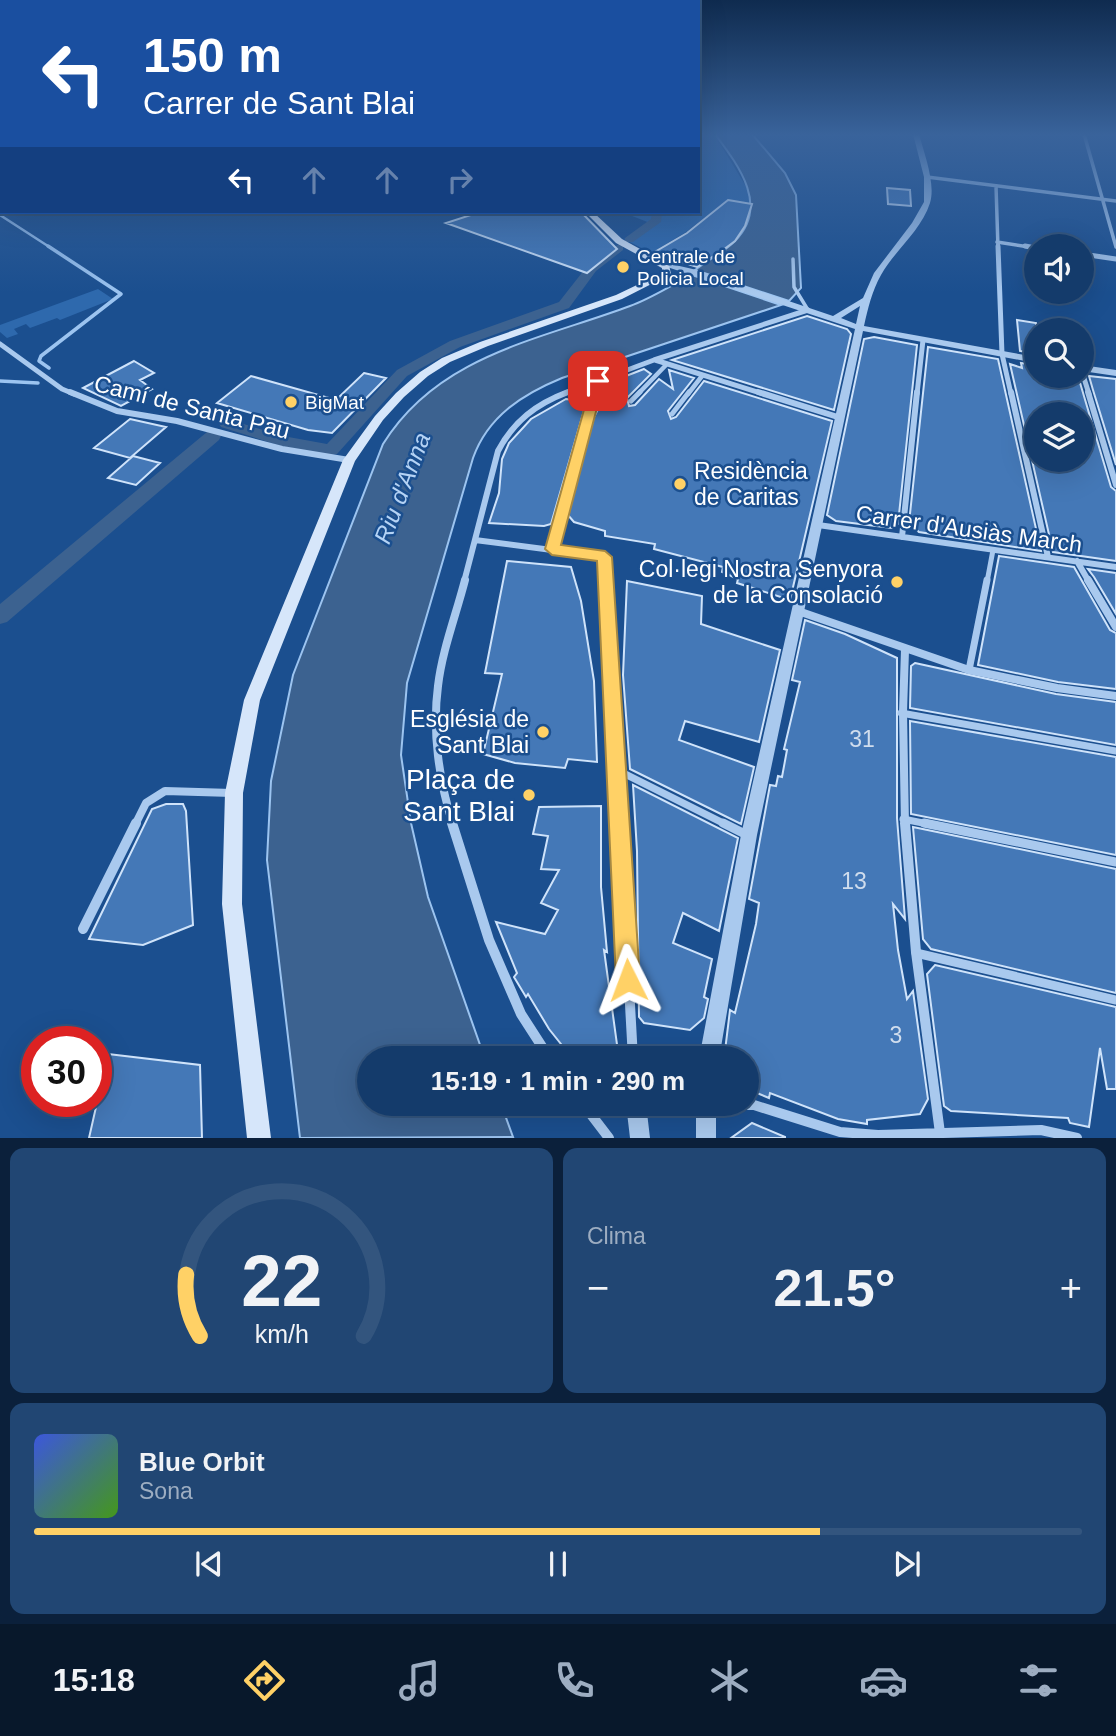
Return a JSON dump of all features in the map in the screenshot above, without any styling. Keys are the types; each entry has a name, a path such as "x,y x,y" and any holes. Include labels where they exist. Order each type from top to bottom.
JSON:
{"main road":[{"path":"259,1138 232,904 234,793 252,699 349,460 379,418 400,395 424,374 446,360 619,297 664,269 619,242 591,214"}],"street":[{"path":"711,1046 749,835 866,299 878,273 915,224 927,202 927,187"},
{"path":"996,187 1002,354 1048,556"},
{"path":"1005,187 1116,201"},
{"path":"1099,187 1116,247"},
{"path":"997,242 1024,246"},
{"path":"1094,256 1116,259"},
{"path":"664,269 691,271 860,328 1024,358"},
{"path":"834,319 866,299"},
{"path":"542,1046 521,1014 489,940 444,797 437,740 438,685 490,478 506,436 522,418 544,401 654,360 808,310"},
{"path":"902,537 923,340"},
{"name":"Camí de Santa Pau","path":"0,344 62,389 117,411 177,421 282,449 349,460"},
{"path":"654,360 841,418"},
{"path":"631,401 666,365"},
{"path":"1094,371 1116,373"},
{"path":"672,414 702,376"},
{"path":"552,549 598,381"},
{"path":"1087,388 1116,485"},
{"name":"Carrer d'Ausiàs March","path":"818,525 1116,567"},
{"path":"475,540 605,557 632,1046"},
{"path":"968,670 993,550"},
{"path":"1077,561 1116,626"},
{"path":"798,611 968,670 1057,688 1116,696"},
{"path":"905,650 901,713 903,819 914,953 941,1135"},
{"path":"901,713 1116,751"},
{"path":"617,770 749,835"},
{"path":"83,929 146,803 165,791 234,793"},
{"path":"903,819 1116,862"},
{"path":"914,953 1116,1000"},
{"path":"759,1107 840,1132 941,1135 1041,1130 1077,1138"},
{"path":"592,1116 609,1138"},
{"path":"637,1116 640,1138"},
{"path":"706,1116 706,1138"}],"lane":[{"path":"793,259 794,287 808,310"}],"shaded area":[{"path":"700,187 746,187 750,193 752,204 727,200 686,232 651,253 624,239 650,223 627,214 700,214"},
{"path":"98,289 113,299 60,320 57,318 30,328 26,324 14,329 18,334 7,338 0,332 0,325"}],"water":[{"path":"747,187 792,187 796,195 801,288 789,301 695,270 735,241 745,228 750,214"},
{"name":"Riu d'Anna","path":"692,275 781,305 562,378 521,399 497,418 473,458 407,683 401,755 411,823 428,897 480,1046 357,1046 357,1116 505,1116 513,1137 300,1138 267,860 271,781 293,675 383,444 406,414 432,390 461,370 526,341 638,303"}],"building":[{"path":"887,188 910,190 911,206 888,204"},
{"path":"728,200 752,204 745,226 735,241 723,250 697,267 653,253 687,233"},
{"path":"474,214 583,214 617,249 587,273 446,223"},
{"path":"807,316 847,329 851,334 834,410 672,360"},
{"path":"1017,320 1024,321 1024,352 1020,351"},
{"path":"874,337 917,345 898,524 892,528 836,521 827,515 864,339"},
{"path":"928,347 998,359 1041,551 919,532 909,523"},
{"path":"134,361 154,373 140,380 152,389 121,406 83,388"},
{"path":"1021,363 1024,363 1024,388 1082,388 1086,402 1024,402 1024,425 1010,364 1022,368"},
{"path":"644,369 651,374 627,398 629,406 635,405 659,379 673,389 669,370 694,378 668,411 671,419 676,417 704,381 832,421 790,600 737,583 738,579 722,572 723,567 654,549 655,544 605,536 605,531 574,522 567,514 594,417 613,381"},
{"name":"BigMat","path":"364,373 386,378 332,433 308,430 217,403 251,376 336,400"},
{"path":"1094,377 1116,379 1116,465 1093,390"},
{"path":"566,399 581,401 585,407 551,524 544,526 489,523 499,493 502,459 509,443 531,419"},
{"path":"130,419 166,427 130,458 94,448"},
{"path":"1094,430 1111,487 1116,491 1116,561 1053,552 1035,472 1094,472"},
{"path":"133,456 160,463 136,485 108,478"},
{"path":"999,556 1074,567 1110,630 1116,633 1116,689 1058,682 978,665"},
{"path":"507,561 571,567 581,601 594,681 597,762 568,759 565,768 515,763 483,754 502,674 485,673"},
{"path":"1088,569 1116,573 1116,614 1094,577"},
{"path":"627,581 702,596 701,624 780,650 759,742 685,721 679,740 754,767 741,824 630,769 623,675"},
{"path":"805,620 845,634 897,658 897,818 905,919 893,904 907,999 913,991 928,1099 920,1114 867,1120 867,1124 838,1119 770,1093 769,1098 759,1094 759,1046 726,1046 730,1010 735,1013 756,924 759,903 749,899 770,785 776,786 778,776 782,777 787,750 784,749 800,682 792,680"},
{"path":"915,663 1056,694 1116,702 1116,745 910,708 911,666"},
{"path":"910,721 1116,757 1116,855 911,814"},
{"path":"633,785 738,838 719,931 683,913 673,943 712,959 704,997 708,999 704,1018 690,1030 644,1023 639,1017 637,851"},
{"path":"166,804 183,804 186,811 193,925 143,945 89,939 152,809"},
{"path":"601,806 601,887 607,952 604,950 617,1046 563,1046 514,977 517,973 496,922 545,934 558,910 541,903 559,870 541,869 548,836 533,834 539,807"},
{"path":"913,827 1116,869 1116,993 931,949 923,939"},
{"path":"935,965 1116,1007 1116,1089 1107,1089 1100,1048 1089,1127 1070,1123 1068,1118 951,1111 944,1106 927,974"},
{"path":"112,1054 200,1065 202,1138 89,1138 94,1117 112,1117"},
{"path":"752,1123 785,1137 785,1138 731,1138"}],"waterway":[{"path":"629,240 657,220 657,214"},
{"path":"0,215 51,248"},
{"path":"48,246 121,294 41,356 39,361 49,368"},
{"path":"227,424 281,441 331,450 402,373 455,344 564,305 592,268 619,248"},
{"path":"0,381 38,383"},
{"path":"0,616 213,436"}],"place":[{"name":"Centrale de Policia Local","path":"623,267"},
{"name":"BigMat","path":"291,402"},
{"name":"Residència de Caritas","path":"680,484"},
{"name":"Col·legi Nostra Senyora de la Consolació","path":"897,582"},
{"name":"Església de Sant Blai","path":"543,732"},
{"name":"Plaça de Sant Blai","path":"529,795"}],"route":[{"path":"598,381 552,549 605,557 628,980"}]}
